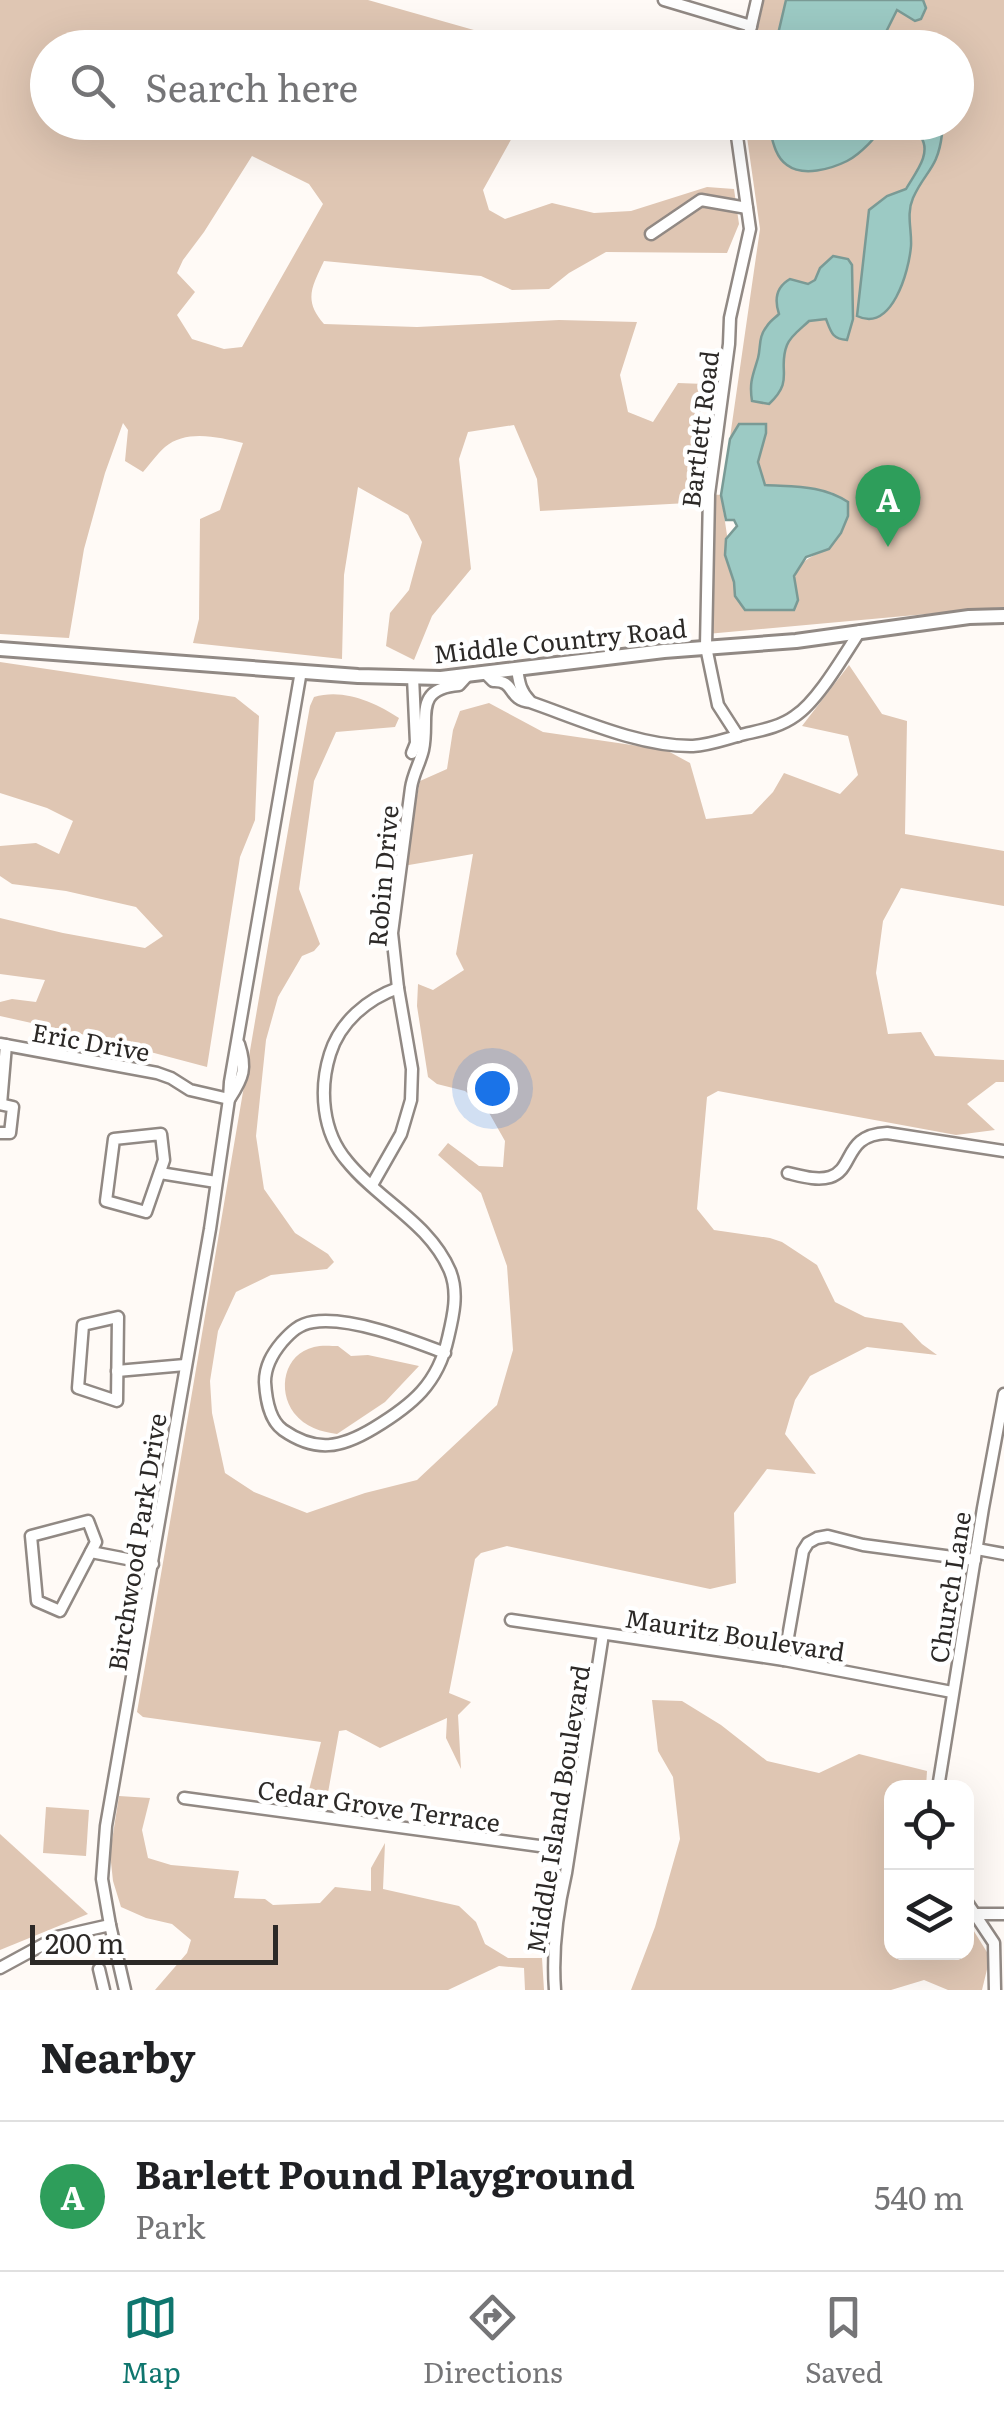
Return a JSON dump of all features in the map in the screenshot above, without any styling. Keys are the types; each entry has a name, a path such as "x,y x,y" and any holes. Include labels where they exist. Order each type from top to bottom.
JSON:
{"main road":[{"name":"Middle Country Road","path":"0,648 413,677 468,675 1004,616"}],"street":[{"path":"664,0 751,26"},
{"path":"750,30 757,0"},
{"name":"Bartlett Road","path":"737,140 750,229 730,318 709,494 706,647 718,705 738,736"},
{"path":"651,234 701,200 746,208"},
{"path":"485,673 508,684 518,700 606,730 694,746 779,725 798,715 860,631"},
{"path":"517,669 519,685 530,702"},
{"name":"Birchwood Park Drive","path":"125,1990 102,1879 102,1857 210,1229 229,1099 229,1059 238,1041 302,671"},
{"name":"Robin Drive","path":"414,768 422,754 424,707 428,698 443,686 459,685 468,675"},
{"name":"Robin Drive","path":"372,1185 401,1134 411,1100 412,1068 392,933 414,768 410,730 414,718 413,677"},
{"path":"398,988 379,995 356,1012 335,1038 325,1068 322,1097 330,1130 346,1160 413,1220 435,1246 451,1274 455,1307 445,1353 425,1391 396,1415 355,1440 326,1446 299,1441 276,1424 266,1398 265,1371 274,1352 294,1329 314,1322 345,1323 445,1353"},
{"path":"0,1132 10,1133 13,1108 1,1104 3,1045"},
{"name":"Eric Drive","path":"3,1045 157,1073 190,1090 229,1099"},
{"path":"161,1134 164,1160 160,1173 146,1212 106,1202 114,1139 161,1134"},
{"path":"788,1173 808,1178 832,1176 863,1137 872,1134 1004,1151"},
{"path":"160,1173 216,1182"},
{"path":"118,1317 117,1371 117,1401 78,1388 83,1324 118,1317"},
{"path":"117,1371 186,1365"},
{"name":"Church Lane","path":"939,1780 1004,1394"},
{"path":"88,1521 96,1542 91,1552 60,1611 37,1600 31,1536 88,1521"},
{"path":"784,1660 803,1551 808,1543 823,1537 1004,1554"},
{"path":"91,1552 153,1564"},
{"name":"Mauritz Boulevard","path":"511,1620 784,1660 952,1692"},
{"name":"Middle Island Boulevard","path":"556,1990 553,1960 559,1902 603,1634"},
{"name":"Cedar Grove Terrace","path":"184,1798 569,1850"},
{"path":"974,1911 994,1943 995,1990"},
{"path":"976,1914 1004,1914"},
{"path":"0,1968 57,1938 110,1925"},
{"path":"99,1969 104,1990"}],"shaded area":[{"path":"0,0 368,0 474,30 30,30 30,140 511,140 483,190 489,210 505,219 552,203 594,213 631,211 707,187 734,189 739,224 727,253 606,252 549,289 512,290 481,276 324,261 312,293 313,308 324,324 417,327 559,320 637,322 620,375 628,412 653,422 678,383 705,384 688,503 540,511 537,479 514,425 468,432 459,459 471,569 432,616 414,660 386,646 390,613 409,590 422,542 408,515 358,487 344,575 342,659 193,643 199,619 200,519 220,510 243,443 203,436 183,438 165,447 143,472 125,461 128,430 123,423 84,549 69,638 0,634","holes":["252,156 309,184 323,204 242,347 224,349 192,339 177,315 195,292 177,273"]},
{"path":"764,0 1004,0 1004,607 707,634 709,494 721,495 734,582 746,610 794,610 797,570 808,559 829,549 833,493 793,486 723,486 760,229 747,140 974,140 974,30 758,30"},
{"path":"0,662 235,697 259,716 255,820 240,857 207,1067 0,1016 0,1002 36,1002 45,980 0,974 0,918 145,948 163,936 136,907 12,884 0,876 0,846 36,843 59,854 73,821 0,793"},
{"path":"849,665 882,714 907,721 905,834 1004,851 1004,906 901,888 883,921 876,973 888,1034 921,1032 935,1056 1004,1060 1004,1082 996,1082 967,1104 995,1130 956,1135 718,1091 707,1097 697,1209 714,1230 782,1242 817,1265 835,1302 865,1317 902,1323 937,1355 867,1347 810,1376 795,1400 785,1434 816,1474 767,1469 734,1513 736,1583 710,1589 507,1546 481,1553 475,1559 449,1693 471,1702 458,1715 461,1769 446,1738 447,1718 380,1748 346,1730 339,1731 326,1804 308,1794 321,1742 143,1717 137,1712 314,697 336,694 358,698 399,718 395,727 336,732 314,781 299,889 320,944 302,956 278,997 266,1040 256,1136 264,1189 295,1233 334,1262 327,1269 271,1275 236,1292 218,1331 210,1381 212,1413 225,1473 254,1492 307,1513 417,1480 497,1405 513,1350 507,1266 481,1193 438,1155 448,1143 479,1166 503,1167 505,1141 488,1111 465,1091 437,1084 428,1077 417,1006 418,984 433,990 464,970 456,954 473,854 403,866 420,781 447,769 460,711 489,703 543,732 666,750 690,763 706,819 752,814 773,792 784,773 840,794 858,775 848,736 802,726"},
{"path":"317,1346 338,1346 351,1356 368,1355 419,1366 385,1402 337,1434 314,1428 298,1418 289,1404 285,1384 290,1365 304,1351"},
{"path":"652,1700 682,1701 767,1761 819,1773 859,1754 927,1771 926,1780 884,1780 884,1960 974,1960 974,1931 990,1957 982,1990 948,1990 924,1980 891,1990 631,1990 655,1927 680,1839 673,1777 658,1751"},
{"path":"119,1796 150,1798 142,1830 148,1858 171,1865 239,1871 234,1898 265,1899 273,1905 320,1903 335,1887 371,1891 371,1868 385,1843 383,1889 459,1906 476,1922 485,1944 508,1958 542,1958 544,1990 525,1990 524,1968 499,1966 448,1990 155,1990 187,1953 191,1940 172,1924 121,1907 110,1853"},
{"path":"46,1807 89,1810 86,1856 43,1853"},
{"path":"0,1834 88,1914 0,1950"}],"water":[{"path":"786,0 923,0 926,8 921,19 915,21 897,10 887,30 779,30"},
{"path":"772,140 872,140 852,158 833,167 809,171 794,169 779,157"},
{"path":"922,140 941,140 934,163 911,204 911,246 902,284 880,316 857,316 869,210 887,196 906,189 918,170"},
{"path":"833,256 848,259 852,265 853,319 847,340 835,336 826,319 809,321 787,345 783,381 777,396 769,404 752,401 751,384 761,338 779,314 779,290 790,279 808,284 815,280 820,268"},
{"path":"739,424 766,424 758,462 765,485 818,490 848,502 848,516 841,533 829,549 806,557 794,576 798,600 794,610 745,610 735,596 725,555 726,539 737,526 734,520 726,520 721,495 730,439"}],"place":[{"name":"Barlett Pound Playground","path":"888,547"}]}
